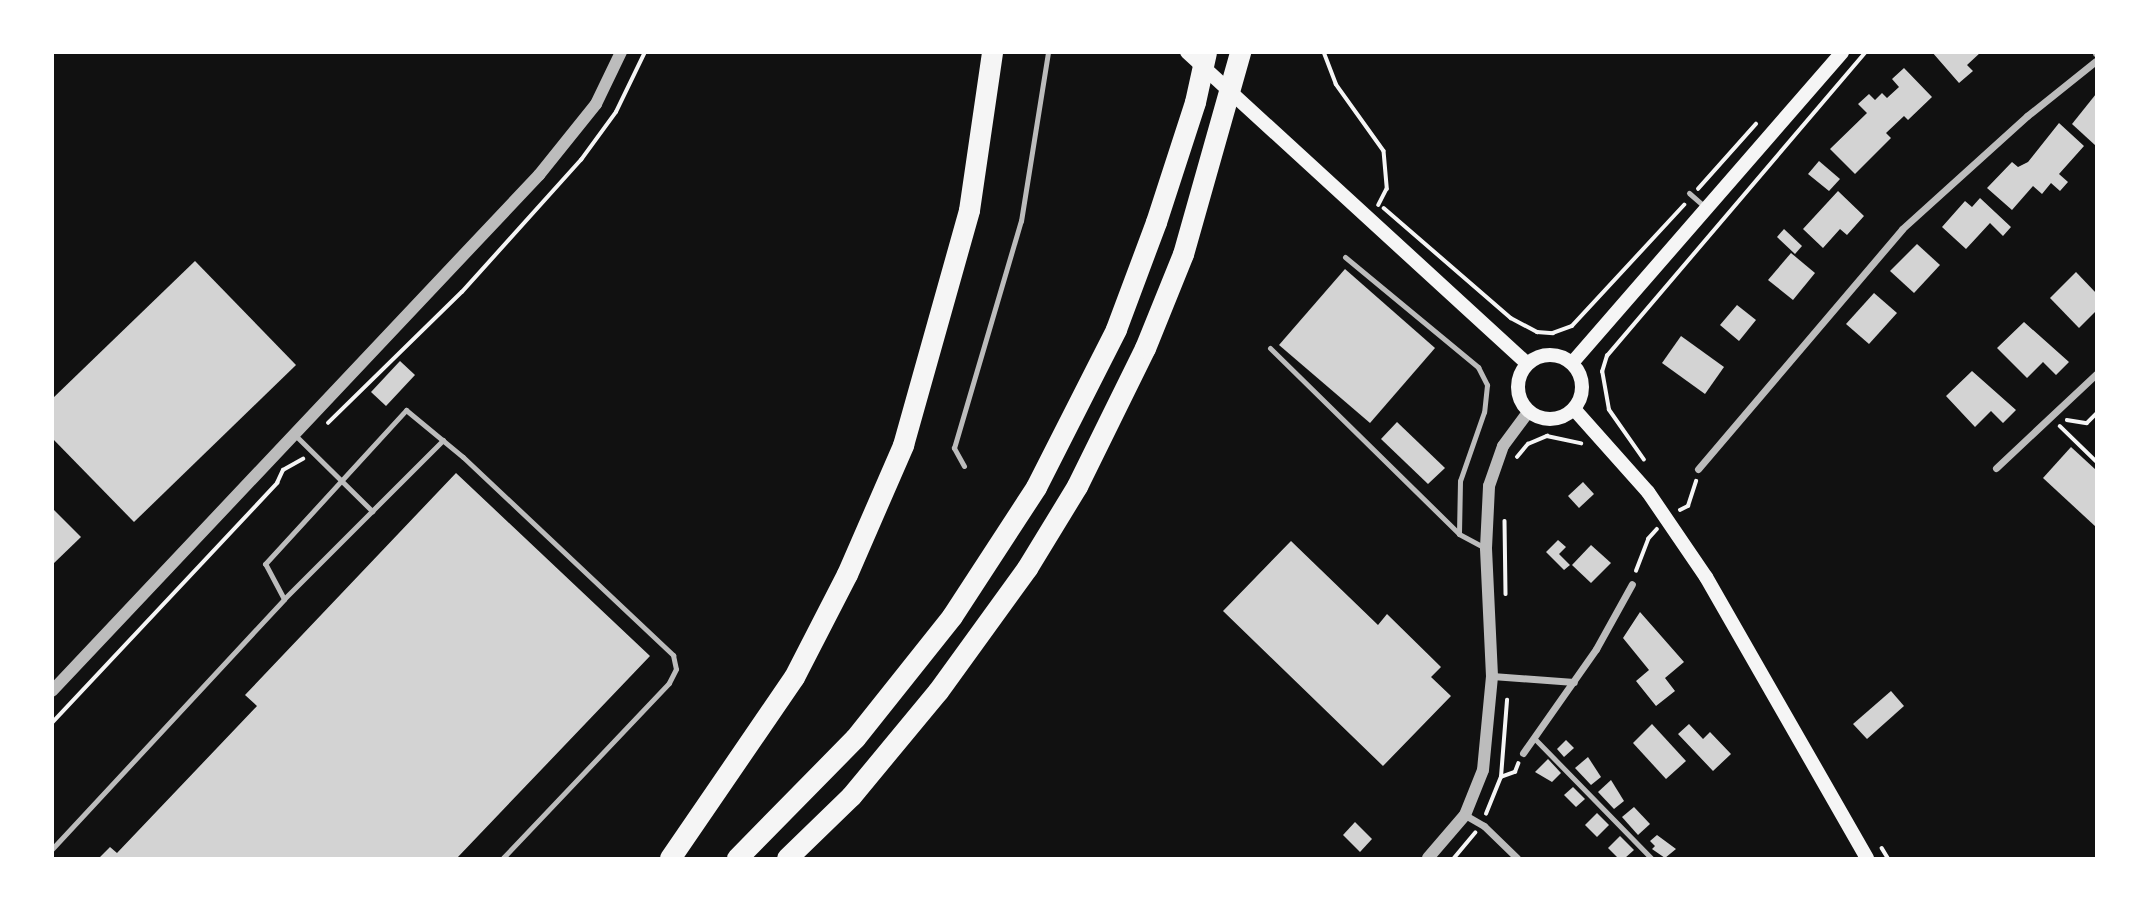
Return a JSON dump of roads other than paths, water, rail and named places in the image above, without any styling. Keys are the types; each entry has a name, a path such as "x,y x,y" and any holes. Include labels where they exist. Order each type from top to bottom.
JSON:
{"highway":[{"path":"670,859 794,677 847,574 903,445 969,210 992,52"},
{"path":"737,859 855,738 952,616 1036,487 1116,329 1195,102 1206,52"},
{"path":"787,859 850,796 938,691 1027,568 1077,485 1145,348 1183,254 1222,127 1240,52"}],"main road":[{"path":"1187,52 1527,364"},
{"path":"1572,363 1842,52"},
{"path":"1554,355 1572,363 1582,391 1574,409 1547,419 1529,411 1518,388 1527,364 1554,355"},
{"path":"1574,409 1594,429 1668,520 1745,642 1867,859"}],"street":[{"path":"52,691 548,164 596,104 621,52"},
{"path":"1698,469 1902,229 2027,116 2096,61"},
{"path":"1996,468 2096,374"},
{"path":"1428,859 1465,815 1483,770 1492,676 1486,548 1494,466 1529,411"},
{"path":"1524,753 1574,682 1632,583"},
{"path":"1492,676 1574,682"},
{"path":"1465,815 1480,824 1517,859"}],"lane":[{"path":"964,466 954,448 1021,220 1048,52"},
{"path":"1689,193 1706,208"},
{"path":"1345,257 1478,367 1487,385 1484,412 1460,481 1459,534"},
{"path":"1270,348 1459,534 1486,548"},
{"path":"284,599 265,564 406,410 443,440 673,654 676,669 669,683 503,859"},
{"path":"294,434 372,511"},
{"path":"52,849 284,599 443,440"},
{"path":"1534,738 1651,859"}]}
